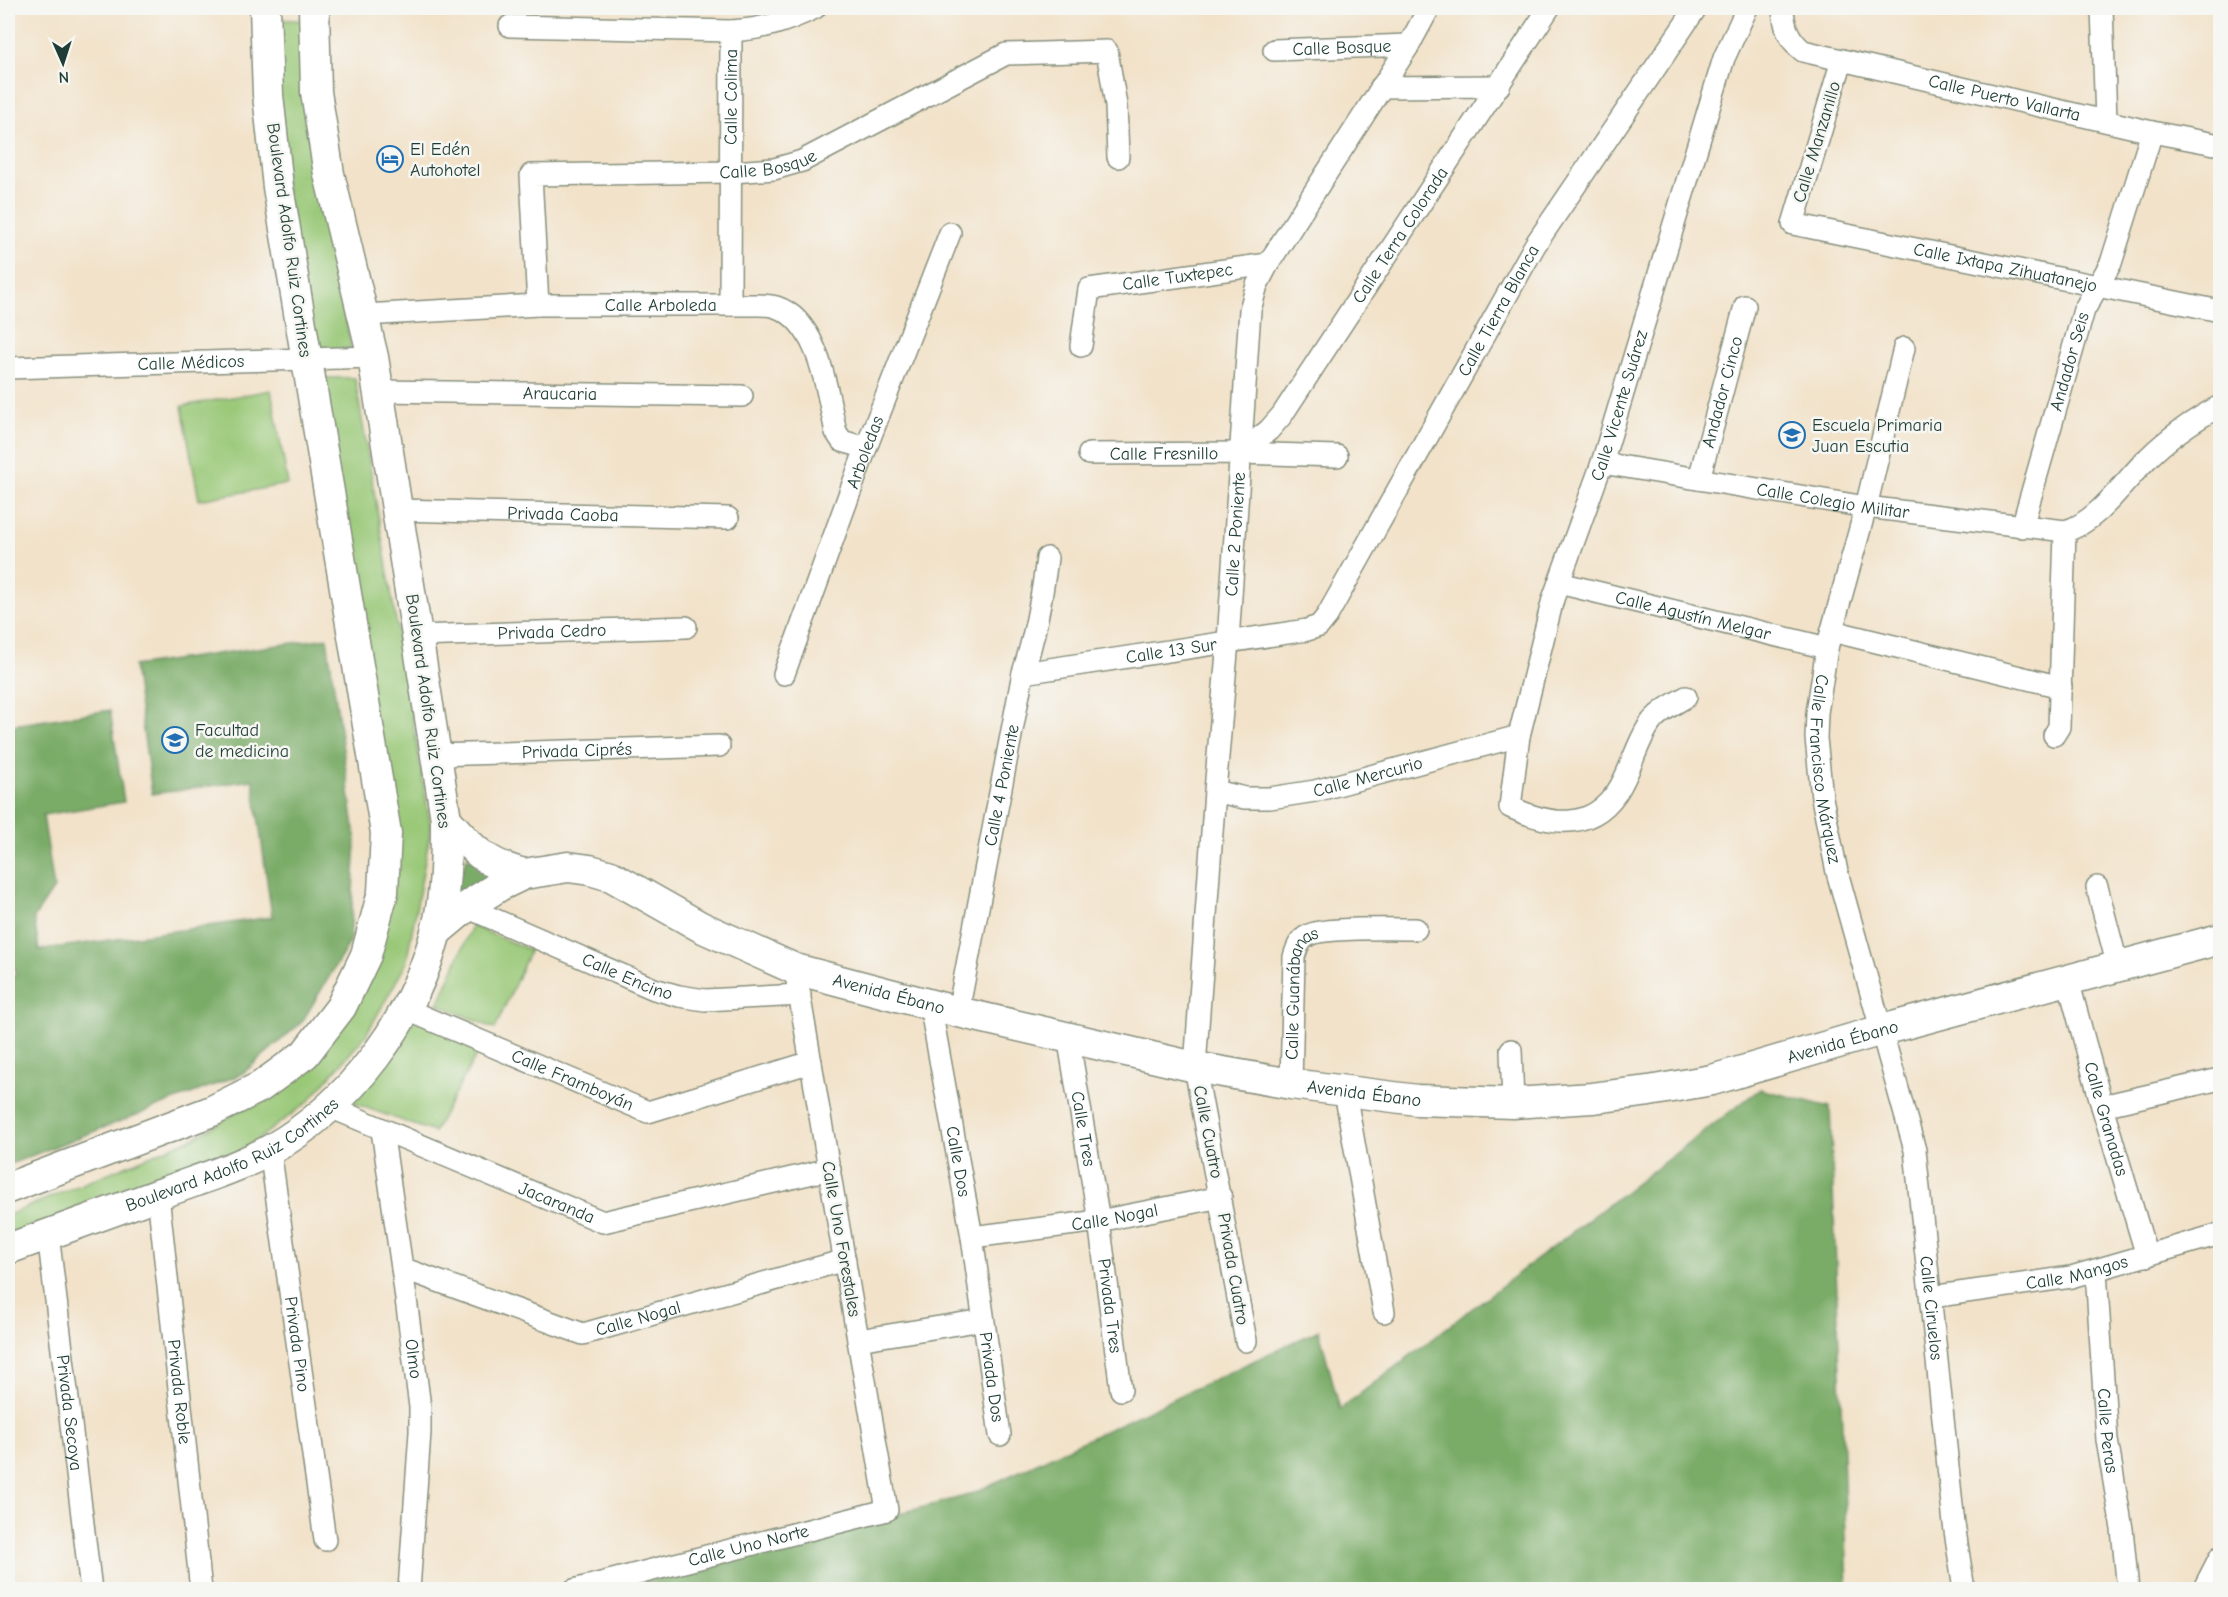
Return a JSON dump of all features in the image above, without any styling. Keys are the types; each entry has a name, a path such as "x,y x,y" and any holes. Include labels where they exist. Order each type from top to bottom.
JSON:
{"main road":[{"name":"Boulevard Adolfo Ruiz Cortines","path":"8,1188 212,1111 260,1087 305,1054 341,1007 366,956 383,892 386,833 277,175 268,95 265,8"},
{"name":"Boulevard Adolfo Ruiz Cortines","path":"8,1249 229,1169 270,1150 301,1130 330,1107 382,1047 405,1009 424,969 436,932 444,893 446,819 373,357 329,174 316,92 314,8"},
{"name":"Avenida Ébano","path":"446,819 484,858 502,868 524,874"},
{"name":"Avenida Ébano","path":"436,932 466,907 499,886 524,874 568,867 590,870 611,876 798,982 944,1008 1195,1067 1291,1084 1417,1100 1513,1102 1592,1098 1712,1080 1882,1030 2220,939"}],"street":[{"path":"510,26 759,30 786,22 815,8"},
{"name":"Calle 2 Poniente","path":"1195,1067 1228,641 1250,310 1257,285 1268,264 1408,45 1429,8"},
{"name":"Calle Terra Colorada","path":"1240,453 1269,430 1282,415 1549,8"},
{"name":"Calle Tierra Blanca","path":"1319,626 1327,616 1535,244 1695,8"},
{"name":"Calle Vicente Suárez","path":"1686,697 1663,710 1654,719 1618,791 1602,808 1586,819 1567,822 1532,818 1510,807 1519,736 1553,599 1602,463 1724,58 1748,8"},
{"path":"2102,8 2106,120"},
{"name":"Calle Puerto Vallarta","path":"1784,9 1792,42 1803,51 2152,132 2220,145"},
{"name":"Calle Colima","path":"730,305 731,31"},
{"name":"Calle Bosque","path":"1274,50 1408,45"},
{"name":"Calle Bosque","path":"538,305 531,175 732,172 774,169 802,160 1006,54 1107,51 1116,105 1118,157"},
{"name":"Calle Manzanillo","path":"1793,224 1842,60"},
{"path":"1381,87 1499,86"},
{"name":"Andador Seis","path":"2022,527 2084,310 2111,262 2152,132"},
{"name":"Calle Ixtapa Zihuatanejo","path":"1793,224 2096,288 2220,311"},
{"name":"Arboledas","path":"784,674 866,448 950,233"},
{"name":"Calle Tuxtepec","path":"1081,346 1089,289 1268,264"},
{"name":"Calle Arboleda","path":"364,315 538,305 757,305 776,307 792,316 807,332 819,358 836,432 843,441 853,446 866,448"},
{"name":"Andador Cinco","path":"1699,479 1745,306"},
{"name":"Calle Francisco Márquez","path":"1882,1030 1837,872 1822,798 1816,738 1817,713 1829,639 1866,507 1904,348"},
{"name":"Calle Médicos","path":"8,368 306,361 373,357"},
{"name":"Araucaria","path":"378,391 742,396"},
{"path":"2054,735 2060,727 2065,531 2077,528 2089,519 2175,433 2220,406"},
{"path":"1240,453 1337,456"},
{"name":"Calle Fresnillo","path":"1089,454 1240,453"},
{"name":"Calle Colegio Militar","path":"1602,463 1866,507 2065,531"},
{"name":"Privada Caoba","path":"398,510 728,518"},
{"name":"Calle 4 Poniente","path":"944,1008 1023,673 1035,633 1047,558"},
{"name":"Calle Agustín Melgar","path":"1559,583 2061,687"},
{"name":"Calle 13 Sur","path":"1023,673 1307,630 1319,626"},
{"name":"Privada Cedro","path":"417,636 686,627"},
{"name":"Calle Mercurio","path":"1215,791 1245,798 1270,798 1315,791 1519,736"},
{"name":"Privada Ciprés","path":"435,755 719,746"},
{"path":"2097,886 2118,967"},
{"name":"Calle Encino","path":"466,907 654,989 679,996 705,1000 798,982"},
{"name":"Calle Guanábanas","path":"1291,1084 1294,957 1303,939 1321,931 1416,929"},
{"name":"Calle Granadas","path":"2068,980 2102,1106 2147,1256"},
{"name":"Calle Uno Forestales","path":"798,982 887,1510"},
{"name":"Calle Dos","path":"944,1008 983,1320"},
{"name":"Calle Framboyán","path":"405,1009 648,1112 811,1062"},
{"name":"Calle Ciruelos","path":"1882,1030 1915,1150 1954,1524 1964,1590"},
{"name":"Calle Tres","path":"1068,1036 1099,1221"},
{"path":"1511,1050 1513,1102"},
{"name":"Calle Cuatro","path":"1195,1067 1221,1197"},
{"path":"2102,1106 2220,1079"},
{"path":"1345,1092 1384,1312"},
{"name":"Jacaranda","path":"330,1107 603,1222 830,1169"},
{"name":"Olmo","path":"382,1130 420,1407 409,1590"},
{"name":"Privada Pino","path":"270,1150 325,1540"},
{"name":"Privada Roble","path":"158,1195 201,1590"},
{"name":"Calle Nogal","path":"972,1237 1099,1221 1221,1197"},
{"name":"Privada Cuatro","path":"1221,1197 1246,1341"},
{"name":"Privada Tres","path":"1099,1221 1121,1390"},
{"name":"Privada Secoya","path":"48,1234 91,1590"},
{"name":"Calle Mangos","path":"1931,1297 2096,1271 2220,1234"},
{"name":"Calle Nogal","path":"402,1268 582,1334 845,1260"},
{"name":"Calle Peras","path":"2096,1271 2108,1440 2122,1529 2128,1590"},
{"path":"858,1340 983,1320"},
{"name":"Privada Dos","path":"983,1320 1000,1435"},
{"name":"Calle Uno Norte","path":"573,1590 887,1510"},
{"path":"2203,1590 2220,1557"}],"green space":[{"path":"277,19 308,21 312,108 351,349 312,350 274,114"},
{"path":"317,378 355,378 431,828 406,964 366,1035 308,1102 242,1151 8,1240 8,1215 195,1137 295,1078 353,1007 394,833"},
{"path":"271,390 288,484 199,500 182,406"},
{"path":"327,638 356,841 350,942 302,1022 242,1074 8,1165 8,977 16,975 8,934 8,726 110,710 124,802 43,815 54,888 34,918 39,950 272,917 253,780 152,794 134,666"},
{"path":"467,857 502,878 445,914"},
{"path":"472,926 530,950 495,1029 438,1004"},
{"path":"415,1016 480,1048 434,1132 347,1101"},
{"path":"1760,1089 1830,1107 1848,1589 614,1590 969,1495 1319,1330 1340,1409"}],"place":[{"name":"El Edén Autohotel","path":"390,159"},
{"name":"Escuela Primaria Juan Escutia","path":"1792,435"},
{"name":"Facultad de medicina","path":"175,740"}]}
